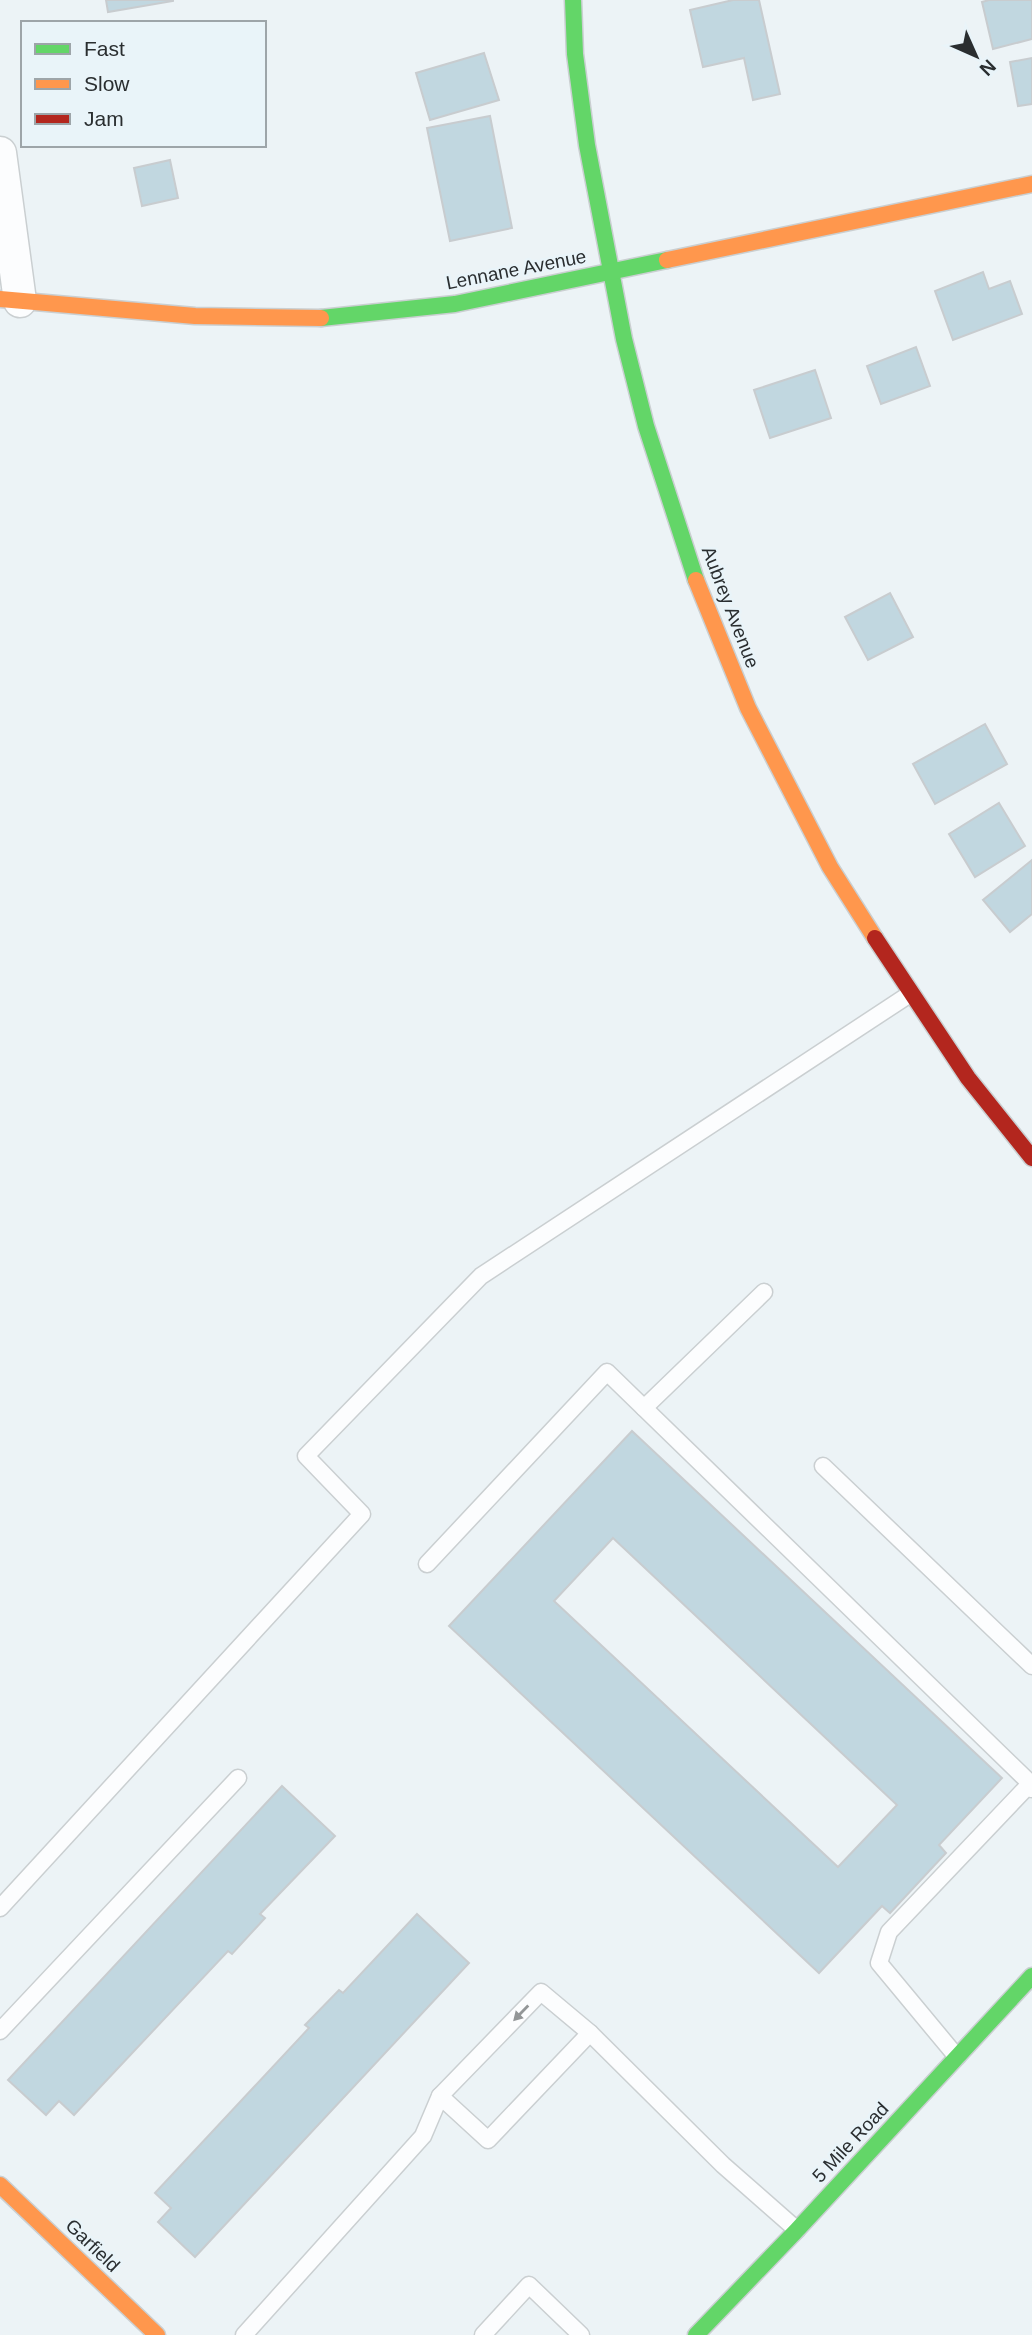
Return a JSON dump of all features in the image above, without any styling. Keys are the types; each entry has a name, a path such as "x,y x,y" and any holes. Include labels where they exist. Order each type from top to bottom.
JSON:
{"street":[{"name":"Aubrey Avenue","path":"573,0 575,54 587,145 624,339 646,426 692,569 748,708 830,867 910,994 968,1078 1032,1158"},
{"path":"0,153 10,300"},
{"name":"Lennane Avenue","path":"10,300 173,315 311,318 382,313 455,304 1032,184"},
{"name":"5 Mile Road","path":"696,2335 1032,1976"},
{"name":"Garfield","path":"0,2185 158,2335"}],"lane":[{"path":"0,1908 362,1514 306,1456 481,1276 910,994"},
{"path":"644,1408 764,1292"},
{"path":"427,1564 607,1372 1032,1787"},
{"path":"823,1466 1032,1666"},
{"path":"0,2031 237,1779"},
{"path":"957,2057 879,1963 888,1932 1026,1788 1032,1787"},
{"path":"244,2335 423,2136 440,2096 541,1992 590,2032 723,2165 797,2230"},
{"path":"440,2096 488,2140 590,2032"},
{"path":"483,2335 529,2285 581,2335"}],"building":[{"path":"106,0 173,0 173,1 108,12"},
{"path":"733,0 759,0 780,94 753,100 744,58 703,67 690,10"},
{"path":"1032,0 1032,39 993,49 982,2"},
{"path":"484,53 499,100 430,120 416,73"},
{"path":"1032,58 1032,104 1018,106 1010,62"},
{"path":"490,116 512,228 450,241 427,128"},
{"path":"170,160 178,198 142,206 134,168"},
{"path":"983,272 989,289 1010,281 1022,314 953,340 935,291"},
{"path":"916,347 930,386 881,404 867,366"},
{"path":"815,370 831,418 770,438 754,390"},
{"path":"890,593 913,637 868,660 845,617"},
{"path":"985,724 1007,764 935,804 913,764"},
{"path":"999,803 1025,846 975,877 949,834"},
{"path":"1032,860 1032,914 1010,932 983,900"},
{"path":"632,1431 1002,1778 939,1845 946,1853 890,1913 882,1906 819,1973 449,1626","holes":["613,1538 897,1805 838,1867 554,1601"]},
{"path":"282,1786 335,1836 260,1914 265,1918 232,1954 228,1951 74,2115 59,2101 46,2115 8,2080"},
{"path":"417,1914 469,1963 195,2257 158,2222 171,2208 155,2193 309,2028 305,2025 339,1990 343,1993"}],"traffic: fast":[{"path":"573,0 575,54 587,145 624,339 646,426 696,580"},
{"path":"321,318 455,304 667,260"},
{"path":"696,2335 1032,1976"}],"traffic: slow":[{"path":"667,260 1032,184"},
{"path":"0,299 195,316 321,318"},
{"path":"696,580 748,708 830,867 875,938"},
{"path":"0,2185 157,2335"}],"traffic: jam":[{"path":"875,938 968,1078 1032,1158"}]}
